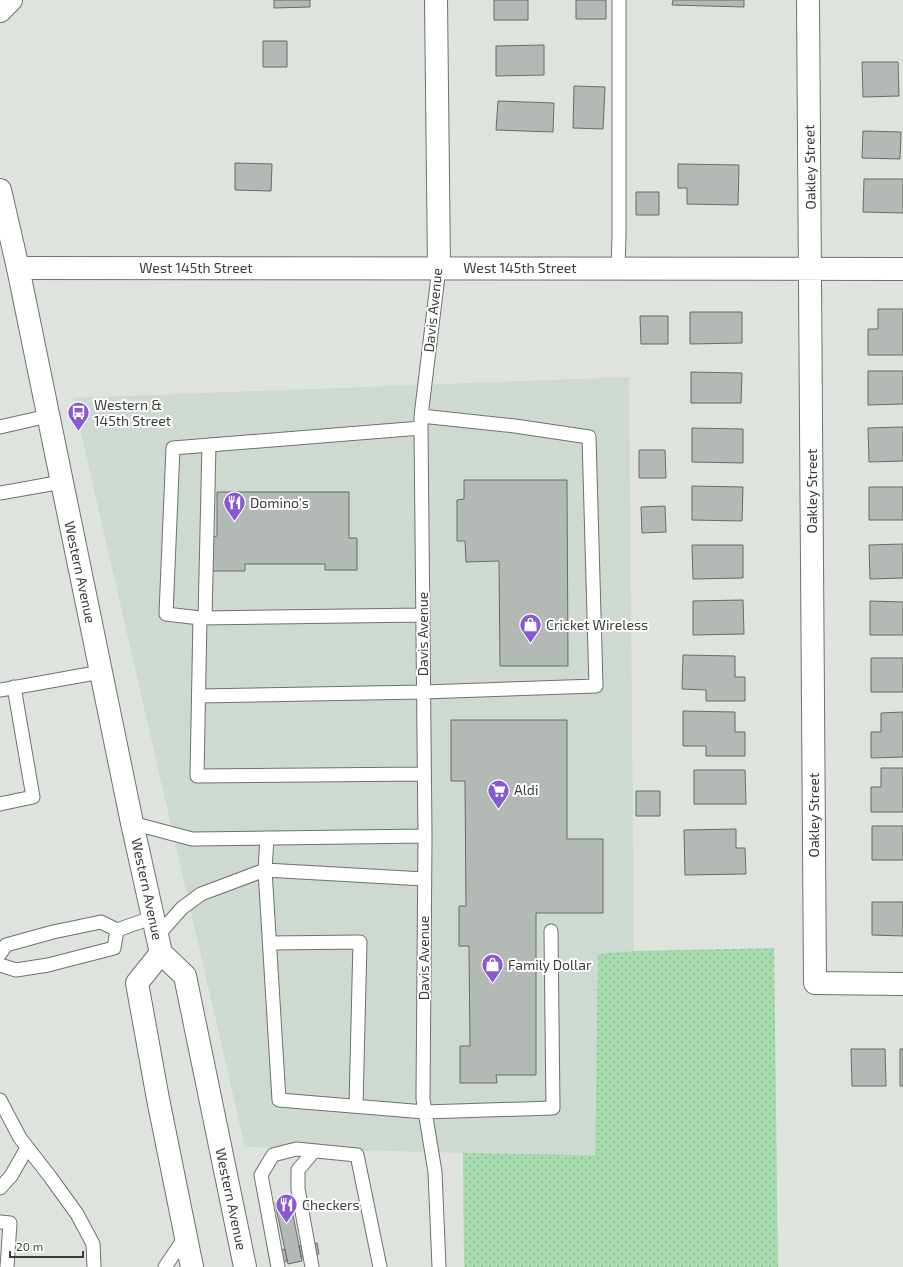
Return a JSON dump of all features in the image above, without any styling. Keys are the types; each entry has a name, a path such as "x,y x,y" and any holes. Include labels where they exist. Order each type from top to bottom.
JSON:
{"main road":[{"path":"0,11 11,0"},
{"name":"Davis Avenue","path":"436,0 438,268"},
{"name":"Oakley Street","path":"808,0 815,983 903,984"},
{"name":"Western Avenue","path":"0,190 18,268 132,823 157,935 185,976 246,1267"},
{"name":"West 145th Street","path":"18,268 903,269"},
{"name":"Western Avenue","path":"157,935 137,983 158,1099 192,1267"}],"lane":[{"path":"618,268 619,0"},
{"name":"Davis Avenue","path":"438,268 422,422 424,774 423,1099 435,1172 439,1267"},
{"path":"0,427 48,416"},
{"path":"199,696 423,692 596,686 589,437 515,426 422,422 173,448 166,614 202,618 423,615"},
{"path":"209,445 197,776 424,774"},
{"path":"0,493 62,482"},
{"path":"0,690 101,672"},
{"path":"0,804 33,798 14,688"},
{"path":"132,823 192,839 424,836"},
{"path":"267,838 265,870 279,1100 425,1112 553,1108 551,931"},
{"path":"0,954 6,945 53,932 101,922 117,930 157,935 182,908 201,894 265,870 424,879"},
{"path":"0,966 16,970 48,965 114,948 117,930"},
{"path":"270,943 360,942 356,1106"},
{"path":"0,1100 20,1138 52,1178 77,1214 93,1244 94,1267"},
{"path":"0,1188 11,1176 27,1148"},
{"path":"278,1267 261,1175 273,1155 296,1149 357,1155 380,1267"},
{"path":"312,1267 298,1189 298,1170 314,1151"},
{"path":"0,1222 10,1223 7,1267"},
{"path":"165,1267 186,1236"}],"shaded area":[{"path":"629,377 634,951 598,954 595,1155 245,1147 73,398"}],"green space":[{"path":"774,948 778,1267 464,1267 463,1153 595,1155 598,954 634,951"}],"building":[{"path":"274,0 310,0 310,7 274,8"},
{"path":"494,0 528,0 528,20 494,20"},
{"path":"576,0 606,0 606,19 576,19"},
{"path":"673,0 744,0 744,7 672,5"},
{"path":"263,41 287,41 287,67 263,67"},
{"path":"544,45 544,75 496,76 496,46"},
{"path":"862,62 898,62 899,96 863,97"},
{"path":"574,86 605,87 603,129 573,128"},
{"path":"498,101 554,103 553,132 496,130"},
{"path":"863,131 901,132 900,159 862,158"},
{"path":"235,163 272,164 271,191 235,190"},
{"path":"678,164 739,165 738,205 687,204 687,188 678,188"},
{"path":"864,179 903,179 903,213 863,212"},
{"path":"636,192 659,192 659,215 636,215"},
{"path":"878,309 903,309 903,355 868,355 868,329 878,329"},
{"path":"690,312 742,312 742,343 690,344"},
{"path":"640,316 668,316 668,344 641,344"},
{"path":"868,371 903,371 903,404 868,405"},
{"path":"691,372 742,373 741,403 691,403"},
{"path":"903,427 903,461 869,462 868,428"},
{"path":"692,428 743,429 743,463 692,462"},
{"path":"639,450 665,450 666,478 639,478"},
{"path":"464,480 567,480 568,666 500,666 499,561 466,562 465,541 457,541 457,500 464,499"},
{"path":"692,486 743,487 742,521 692,520"},
{"path":"869,487 903,487 903,520 869,520"},
{"path":"217,492 349,492 349,538 357,538 357,570 325,570 325,564 245,564 245,571 212,571 212,537 217,536"},
{"path":"665,506 666,532 642,533 641,507"},
{"path":"903,544 903,578 870,579 869,545"},
{"path":"692,545 743,545 743,578 693,579"},
{"path":"743,600 744,634 693,635 693,601"},
{"path":"870,601 903,602 903,635 870,635"},
{"path":"683,655 735,656 735,677 745,677 745,701 706,701 706,690 682,689"},
{"path":"871,658 903,658 903,692 871,692"},
{"path":"683,711 735,712 735,732 745,732 745,756 706,756 706,746 683,746"},
{"path":"903,712 903,757 871,758 871,732 881,732 881,713"},
{"path":"451,720 567,720 567,839 603,839 603,913 536,913 536,1075 496,1075 497,1083 460,1083 460,1046 470,1046 469,946 459,946 459,906 466,906 465,781 451,781"},
{"path":"881,768 903,768 903,812 871,812 871,787 881,787"},
{"path":"694,770 745,770 746,804 694,804"},
{"path":"636,791 660,791 660,816 636,816"},
{"path":"872,826 903,826 903,860 872,860"},
{"path":"736,829 736,848 745,848 746,874 685,875 684,830"},
{"path":"872,902 903,902 903,936 872,935"},
{"path":"851,1049 885,1049 886,1086 852,1086"},
{"path":"900,1049 903,1049 903,1086 900,1086"},
{"name":"Checkers","path":"290,1200 302,1261 288,1264 275,1203"},
{"path":"317,1243 319,1254 301,1257 299,1246"},
{"path":"285,1249 287,1261 271,1265 268,1252"}],"place":[{"name":"Western & 145th Street","path":"79,432"},
{"name":"Domino's","path":"235,522"},
{"name":"Cricket Wireless","path":"530,644"},
{"name":"Aldi","path":"499,810"},
{"name":"Family Dollar","path":"492,984"},
{"name":"Checkers","path":"287,1224"}]}
